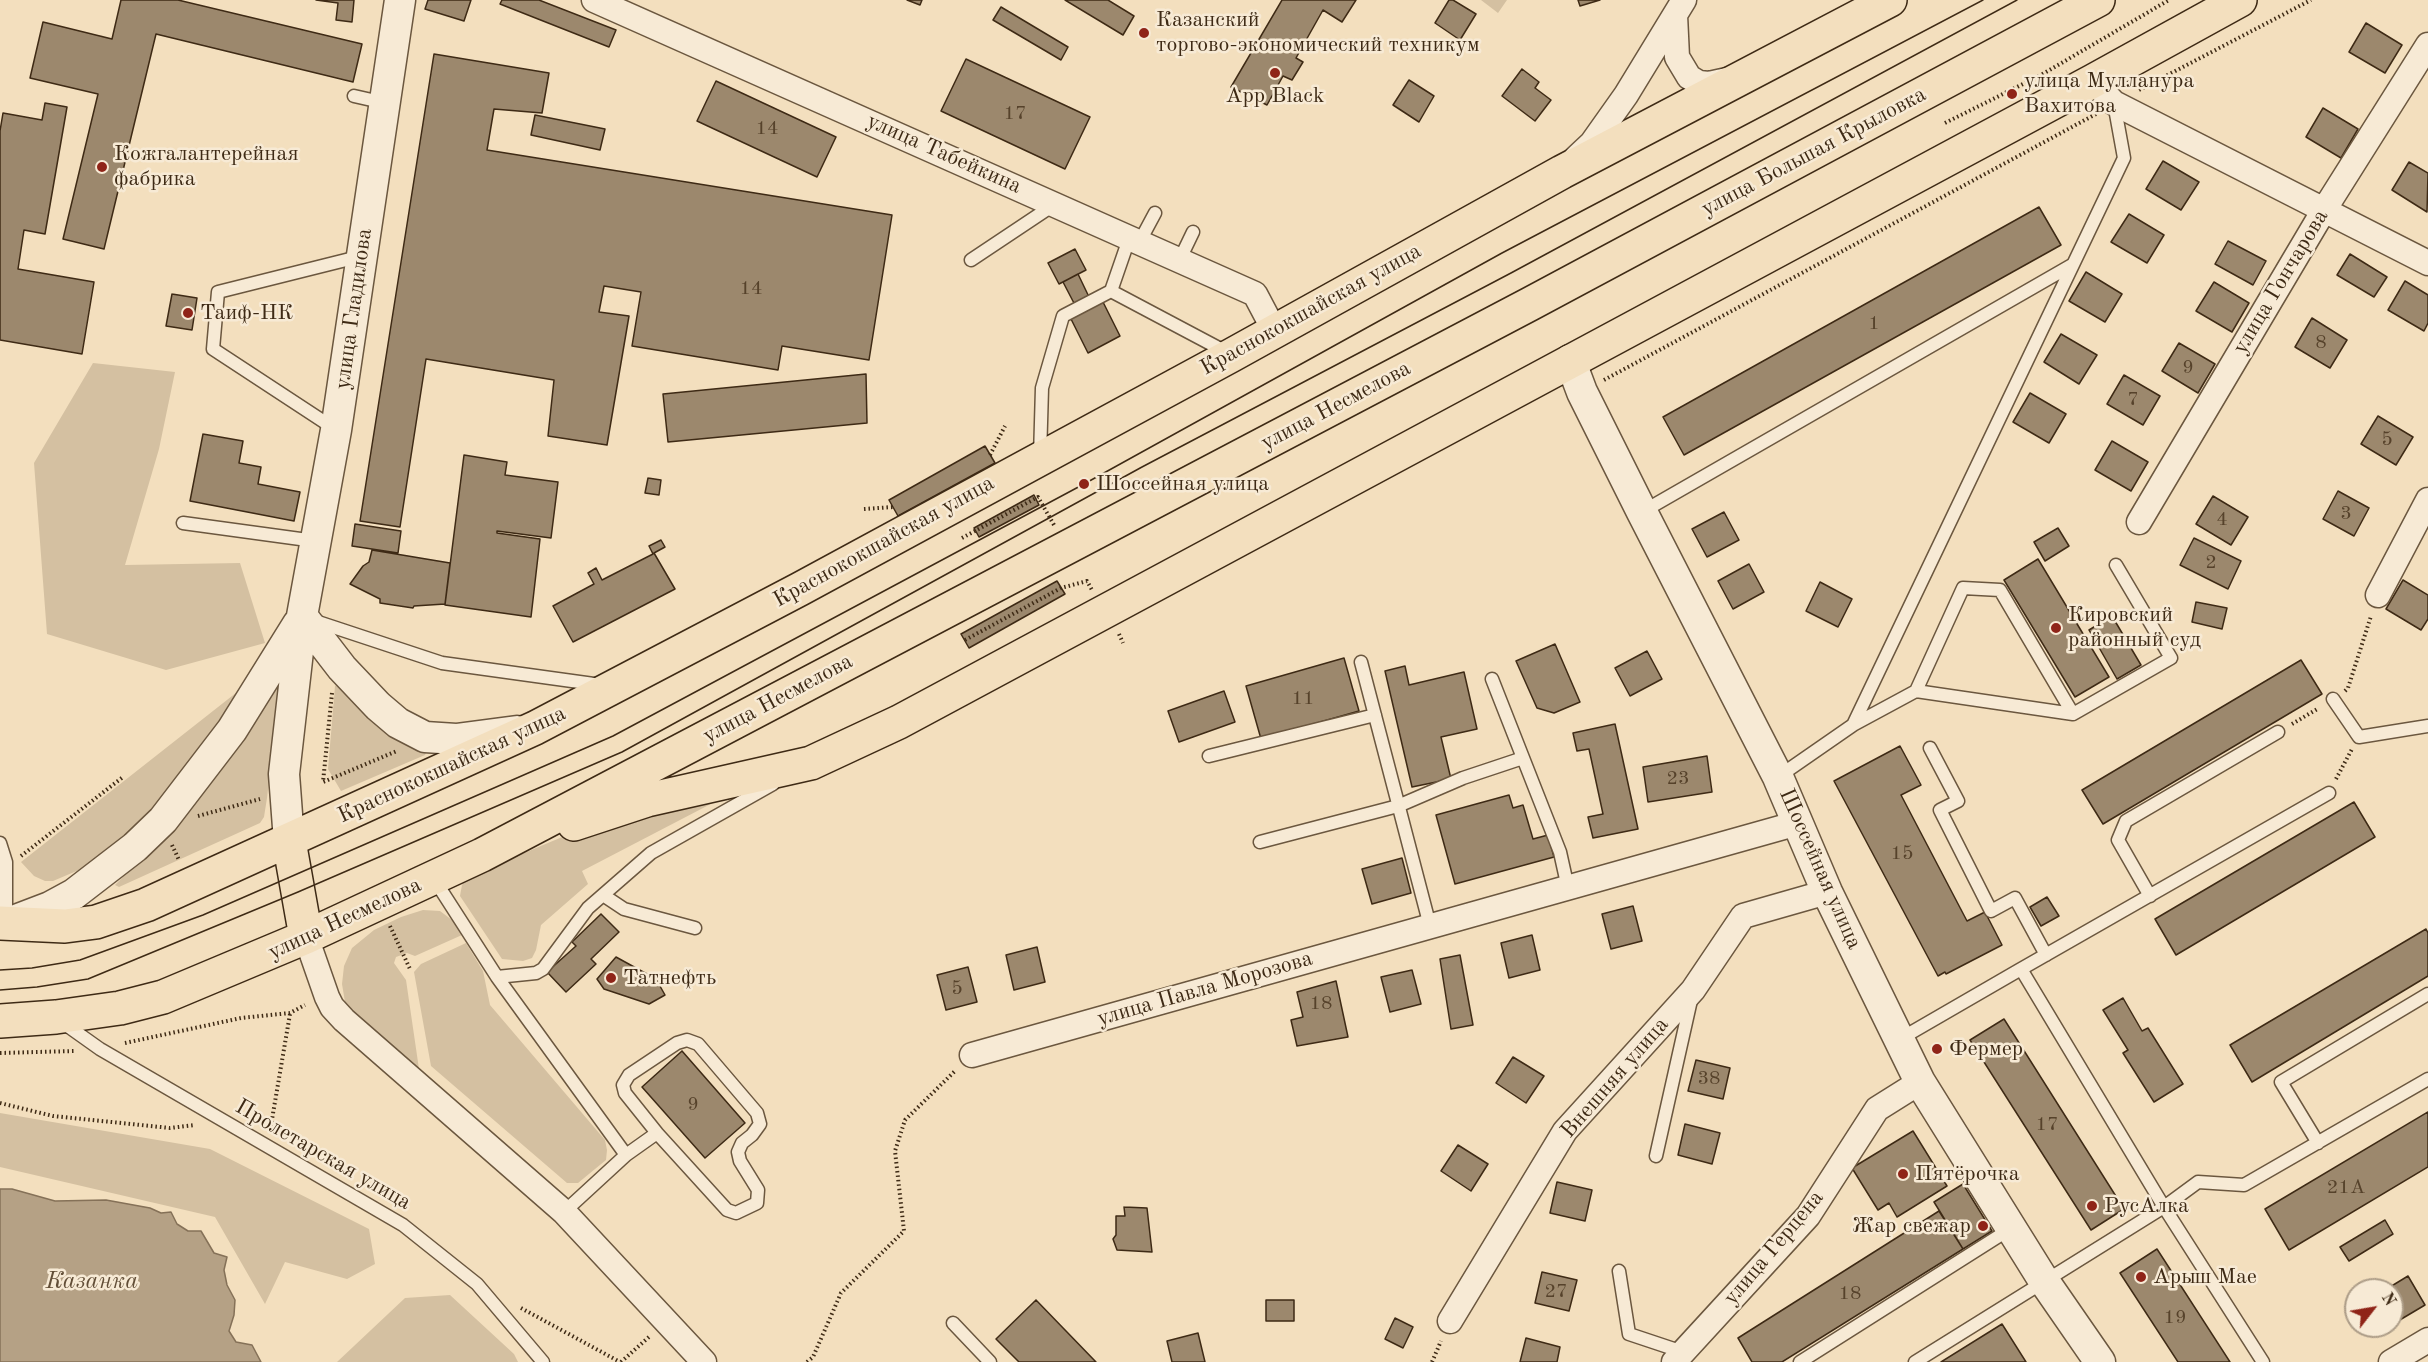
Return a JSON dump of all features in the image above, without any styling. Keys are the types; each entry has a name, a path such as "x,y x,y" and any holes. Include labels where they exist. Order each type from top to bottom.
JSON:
{"main road":[{"path":"1562,172 1890,0"},
{"name":"улица Большая Крыловка","path":"1530,304 2098,0"},
{"path":"482,855 647,800 811,763 899,722 1570,360 2104,92 2240,0"},
{"name":"Краснококшайская улица","path":"3,924 65,926 96,922 185,889 535,729 1232,355 1562,172"},
{"name":"улица Несмелова","path":"0,1021 56,1017 120,1008 163,997 306,937 433,878 482,855 1530,304"},
{"path":"289,840 306,937"}],"street":[{"name":"улица Гладилова","path":"289,840 284,774 302,616 336,430 400,0"},
{"name":"улица Табейкина","path":"594,0 1056,203 1255,294 1274,330"},
{"name":"Краснококшайская улица","path":"1680,8 1677,57 1689,77 1699,83 1718,84 1776,59"},
{"name":"Краснококшайская улица","path":"1562,172 1592,143 1604,127 1680,8"},
{"name":"улица Гончарова","path":"2139,522 2324,210 2428,45"},
{"path":"2104,92 2324,210 2428,262"},
{"name":"Шоссейная улица","path":"1570,360 1582,392 1778,777 1827,892 1920,1082 2044,1281 2100,1362"},
{"path":"2378,595 2428,500"},
{"path":"3,924 50,907 74,894 135,847 163,820 232,730 302,616 342,668 378,706 398,723 425,737 456,739 535,729"},
{"name":"улица Павла Морозова","path":"972,1055 1798,824"},
{"name":"Внешняя улица","path":"1450,1321 1565,1131 1693,990 1743,916 1827,892"},
{"path":"306,937 327,997 332,1007 344,1020 564,1212 704,1362"},
{"name":"улица Герцена","path":"1678,1357 1808,1216 1877,1109 1920,1082"},
{"path":"2391,1362 2428,1340"}],"lane":[{"path":"1853,725 2124,158 2104,92"},
{"path":"354,96 385,103"},
{"path":"971,260 1056,203"},
{"path":"1040,458 1042,388 1063,316 1111,291 1135,239 1155,213"},
{"path":"1180,259 1193,232"},
{"path":"336,430 213,349 218,292 362,256"},
{"path":"1642,512 2072,265"},
{"path":"1111,291 1232,355"},
{"path":"183,523 316,541"},
{"path":"1778,777 1853,725 1916,691 2073,714 2171,658 2116,565"},
{"path":"1916,691 1963,588 2000,590 2073,714"},
{"path":"302,616 442,663 614,687"},
{"path":"1360,662 1430,927"},
{"path":"1492,679 1560,852 1568,888"},
{"path":"2333,699 2359,737 2428,726"},
{"path":"1209,756 1375,716"},
{"path":"2150,896 2118,840 2126,821 2278,732"},
{"path":"1930,748 1958,801 1940,810 1991,911 2015,898 2046,955"},
{"path":"1260,842 1398,806 1463,778 1523,758"},
{"path":"497,977 536,973 543,969 588,908 651,852 811,763"},
{"path":"1900,1039 2329,793"},
{"path":"0,843 6,862 3,924"},
{"path":"433,878 497,977 626,1155"},
{"path":"603,895 624,909 695,928"},
{"path":"2021,969 2164,1207 2264,1362"},
{"path":"1656,1156 1693,990"},
{"path":"2318,1143 2281,1082 2428,994"},
{"name":"Пролетарская улица","path":"56,1017 100,1049 403,1225 477,1284 543,1362"},
{"path":"687,1040 698,1044 757,1113 760,1124 742,1143 738,1152 740,1161 758,1190 757,1203 736,1213 727,1210 657,1133 625,1093 623,1085 629,1075 677,1043 687,1040"},
{"path":"1915,1362 2164,1207 2198,1182 2244,1185 2428,1079"},
{"path":"564,1212 626,1155 657,1133"},
{"path":"1800,1362 2011,1228"},
{"path":"1619,1271 1629,1334 1678,1357"},
{"path":"953,1323 990,1362"}],"path":[{"path":"2123,25 2169,0"},
{"path":"1582,392 2071,128 2104,92 2311,0"},
{"path":"1945,123 2041,75"},
{"path":"990,455 1005,426"},
{"path":"962,538 1038,497 1054,526"},
{"path":"864,509 893,507"},
{"path":"965,640 1061,588"},
{"path":"2278,732 2348,688 2378,595"},
{"path":"332,689 323,782 401,750"},
{"path":"2329,793 2359,737"},
{"path":"6,862 18,858 123,777"},
{"path":"194,817 267,798"},
{"path":"168,837 180,861"},
{"path":"388,923 410,969"},
{"path":"0,1053 100,1049 241,1018 290,1013 305,1005"},
{"path":"267,1146 290,1013"},
{"path":"807,1362 813,1356 841,1293 904,1231 895,1151 905,1120 972,1055"},
{"path":"0,1103 53,1116 170,1128 224,1121"},
{"path":"518,1306 620,1362 666,1322"}],"shaded area":[{"path":"1481,0 1507,0 1498,13"},
{"path":"93,363 175,372 159,449 125,565 240,563 265,643 166,670 47,634 34,463"},
{"path":"260,674 222,732 117,850 53,881 45,881 34,876 21,862"},
{"path":"278,682 280,685 267,798 264,817 260,823 119,887 115,885 155,845"},
{"path":"338,683 430,745 425,755 341,791 328,769 335,686"},
{"path":"728,795 582,871 588,884 541,925 532,958 523,961 502,959 460,896 462,885 467,877 586,827"},
{"path":"423,910 440,911 456,923 462,935 415,956 407,953 396,957 394,963 406,980 419,1069 345,1002 342,984 344,966 352,948 374,930 401,917"},
{"path":"466,943 483,971 490,1005 605,1140 606,1160 578,1183 567,1183 431,1066 414,972 421,964"},
{"path":"0,1113 210,1149 369,1229 375,1264 347,1279 285,1262 265,1304 215,1217 0,1167"},
{"path":"450,1295 514,1354 518,1362 337,1362 405,1298"}],"water":[{"name":"Казанка","path":"0,1189 12,1189 55,1201 106,1200 150,1208 161,1213 171,1212 177,1224 188,1231 201,1231 214,1253 227,1257 224,1270 227,1285 235,1300 234,1315 229,1331 236,1342 252,1345 261,1362 0,1362"}],"building":[{"name":"Кожгалантерейная фабрика","path":"121,0 178,0 362,44 353,82 156,34 104,249 63,239 98,94 30,78 43,22 112,39"},
{"path":"316,0 354,0 352,22 336,20 338,3"},
{"path":"428,0 471,0 464,21 425,9"},
{"path":"502,0 539,0 616,30 609,47 500,4"},
{"path":"907,0 922,0 920,5"},
{"path":"1065,0 1108,0 1134,16 1123,35"},
{"path":"1282,0 1356,0 1342,22 1323,10 1296,58 1303,62 1292,80 1283,76 1267,105 1231,87"},
{"path":"1449,0 1453,0 1476,14 1460,40 1435,23"},
{"path":"1578,0 1600,0 1580,6"},
{"path":"1001,7 1068,47 1061,60 993,20"},
{"path":"2366,23 2402,45 2385,73 2349,52"},
{"path":"434,54 549,73 542,113 494,109 487,150 892,215 869,360 782,346 778,370 632,346 641,292 604,286 599,312 629,316 607,445 548,436 554,380 426,359 400,527 360,521"},
{"path":"966,59 1090,117 1065,169 941,111"},
{"path":"1522,69 1539,82 1535,88 1551,100 1535,121 1502,96"},
{"path":"1409,80 1434,96 1419,122 1393,105"},
{"path":"716,81 836,137 817,177 697,121"},
{"path":"45,103 67,107 45,234 24,230 18,269 94,282 82,354 0,340 0,131 3,113 42,120"},
{"path":"2323,108 2358,129 2341,158 2306,137"},
{"path":"535,115 605,129 600,150 531,135"},
{"path":"2163,161 2199,182 2181,210 2146,189"},
{"path":"2409,162 2428,173 2427,212 2392,190"},
{"path":"2039,207 2061,245 1684,455 1663,417"},
{"path":"2129,214 2164,235 2147,263 2111,242"},
{"path":"2228,241 2266,261 2253,285 2215,264"},
{"path":"1075,249 1086,270 1059,284 1048,263"},
{"path":"2350,254 2387,277 2374,297 2337,275"},
{"path":"2086,272 2122,294 2105,322 2069,301"},
{"path":"1078,274 1090,299 1099,294 1120,336 1088,353 1067,311 1076,307 1063,282"},
{"path":"2405,281 2428,295 2428,323 2424,331 2388,310"},
{"path":"2214,282 2249,303 2232,332 2196,311"},
{"path":"172,294 197,298 192,330 166,326"},
{"path":"2312,318 2347,340 2330,368 2295,347"},
{"path":"2061,334 2097,355 2079,384 2044,362"},
{"path":"2179,343 2215,364 2198,393 2162,371"},
{"path":"866,374 867,423 668,442 663,394"},
{"path":"2124,375 2160,396 2143,425 2107,404"},
{"path":"2030,393 2066,414 2049,443 2013,422"},
{"path":"2378,416 2413,437 2396,465 2361,444"},
{"path":"203,434 243,441 239,463 261,467 258,484 300,492 294,521 190,501"},
{"path":"2112,441 2148,462 2131,491 2095,470"},
{"path":"985,446 995,463 898,516 889,500"},
{"path":"464,455 507,462 505,475 558,482 551,538 497,531 497,533 540,539 531,617 445,605"},
{"path":"648,478 661,480 659,495 645,493"},
{"path":"2338,491 2369,508 2354,536 2323,519"},
{"path":"1034,495 1039,505 979,537 974,528"},
{"path":"2213,496 2248,517 2231,545 2196,524"},
{"path":"1724,512 1739,540 1707,557 1692,529"},
{"path":"355,524 401,531 398,553 352,546"},
{"path":"2058,528 2069,546 2045,561 2034,542"},
{"path":"2194,538 2241,561 2228,589 2180,565"},
{"path":"661,540 665,547 654,553 675,589 573,642 553,606 594,584 588,573 596,568 602,580 653,554 649,546"},
{"path":"372,550 450,563 445,604 414,606 413,608 380,603 380,599 350,584 363,566 369,562"},
{"name":"Кировский районный суд","path":"2038,559 2109,677 2075,697 2004,580"},
{"path":"1749,564 1764,592 1733,609 1718,581"},
{"path":"2403,580 2428,595 2428,619 2421,630 2386,609"},
{"path":"1057,581 1065,594 969,648 961,634"},
{"path":"1820,582 1852,599 1838,627 1806,611"},
{"path":"2196,602 2227,608 2222,629 2192,622"},
{"path":"2112,616 2141,665 2117,679 2089,630"},
{"path":"1555,644 1580,702 1554,713 1537,708 1516,661"},
{"path":"1647,651 1662,679 1630,696 1615,668"},
{"path":"1344,658 1359,711 1261,739 1246,686"},
{"path":"2301,660 2322,694 2103,824 2082,790"},
{"path":"1405,666 1409,685 1464,672 1477,729 1441,737 1451,779 1412,787 1385,671"},
{"path":"1224,691 1235,722 1179,742 1168,711"},
{"path":"1615,724 1638,829 1593,838 1588,817 1603,814 1589,749 1577,751 1573,733"},
{"path":"1900,746 1921,785 1901,795 1967,921 1985,912 2002,945 1938,976 1834,781"},
{"path":"1707,756 1712,792 1648,802 1643,767"},
{"path":"1509,795 1513,808 1523,805 1533,839 1548,835 1554,857 1455,884 1436,815"},
{"path":"2354,802 2375,837 2176,955 2155,919"},
{"path":"1402,858 1411,893 1372,904 1362,869"},
{"path":"2047,897 2059,916 2041,926 2030,907"},
{"path":"1633,906 1642,941 1611,949 1602,914"},
{"path":"601,914 619,932 591,959 596,964 566,992 547,972 576,946 572,942"},
{"path":"2426,929 2428,933 2428,976 2252,1082 2230,1045"},
{"path":"1532,935 1540,970 1509,978 1501,943"},
{"path":"1037,947 1045,982 1014,990 1006,955"},
{"path":"1460,955 1473,1025 1451,1029 1440,959"},
{"path":"616,957 656,979 665,995 649,1004 604,989 597,979"},
{"path":"968,967 977,1002 946,1010 937,975"},
{"path":"1412,970 1421,1004 1390,1012 1381,977"},
{"path":"1336,981 1348,1037 1297,1046 1291,1020 1303,1017 1297,992"},
{"path":"2123,998 2142,1031 2148,1028 2183,1084 2154,1102 2123,1053 2128,1050 2103,1010"},
{"path":"2004,1019 2124,1209 2091,1230 1970,1040"},
{"path":"682,1051 745,1123 705,1158 642,1087"},
{"path":"1513,1057 1544,1076 1526,1103 1496,1083"},
{"path":"1696,1060 1730,1068 1723,1099 1688,1091"},
{"path":"2428,1112 2428,1167 2289,1250 2265,1209"},
{"path":"1685,1124 1720,1133 1712,1164 1678,1155"},
{"path":"1913,1131 1947,1186 1897,1217 1889,1203 1878,1210 1852,1168"},
{"path":"1458,1145 1488,1164 1471,1191 1441,1171"},
{"path":"1557,1182 1592,1190 1585,1221 1550,1213"},
{"path":"1963,1184 1992,1231 1963,1249 1934,1202"},
{"path":"1124,1207 1147,1208 1152,1252 1117,1250 1113,1239 1116,1235 1116,1216 1125,1216"},
{"path":"1939,1211 1963,1249 1782,1362 1752,1362 1738,1338"},
{"path":"2385,1220 2393,1234 2349,1261 2340,1247"},
{"path":"2157,1249 2230,1362 2178,1362 2120,1273"},
{"path":"1542,1272 1577,1280 1569,1311 1535,1303"},
{"path":"2408,1276 2425,1305 2404,1317 2404,1278"},
{"path":"1036,1300 1096,1362 1019,1362 996,1339"},
{"path":"1266,1300 1294,1300 1294,1321 1266,1321"},
{"path":"1395,1318 1413,1327 1403,1348 1385,1339"},
{"path":"2002,1324 2026,1362 1941,1362"},
{"path":"1198,1333 1205,1362 1172,1362 1167,1341"},
{"path":"1526,1338 1560,1347 1557,1362 1520,1362"}],"tram line":[{"path":"0,970 32,968 80,960 203,915 613,736 1084,484 1502,253 1983,0"},
{"path":"0,990 88,979 298,892 622,752 1142,467 1511,273 2017,0"}],"place":[{"name":"Казанский торгово-экономический техникум","path":"1144,33"},
{"name":"App Black","path":"1275,73"},
{"name":"улица Мулланура Вахитова","path":"2012,94"},
{"name":"Кожгалантерейная фабрика","path":"102,167"},
{"name":"Таиф-НК","path":"188,313"},
{"name":"Шоссейная улица","path":"1084,484"},
{"name":"Кировский районный суд","path":"2056,628"},
{"name":"Татнефть","path":"611,978"},
{"name":"Фермер","path":"1937,1049"},
{"name":"Пятёрочка","path":"1903,1174"},
{"name":"РусАлка","path":"2092,1206"},
{"name":"Жар свежар","path":"1983,1226"},
{"name":"Арыш Мае","path":"2141,1277"}]}
